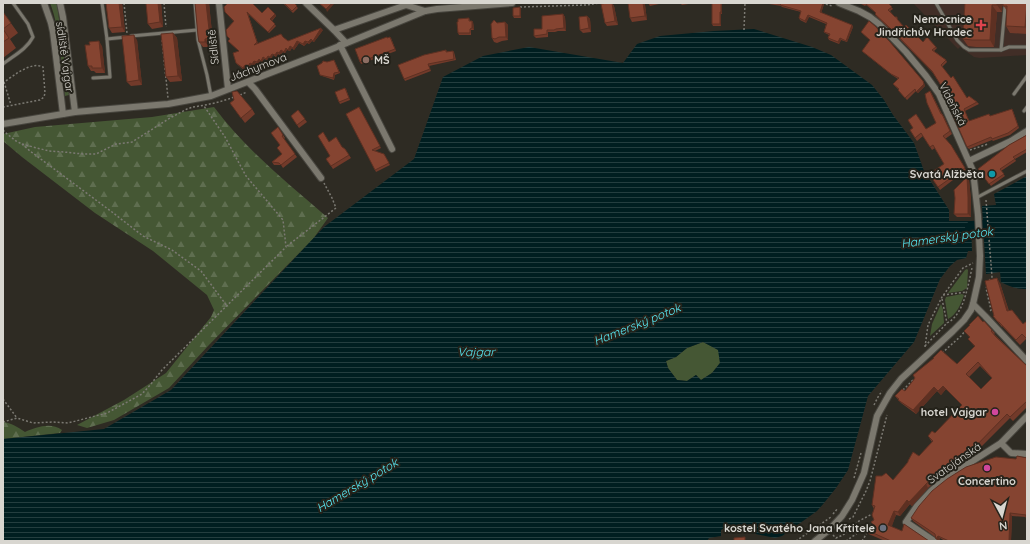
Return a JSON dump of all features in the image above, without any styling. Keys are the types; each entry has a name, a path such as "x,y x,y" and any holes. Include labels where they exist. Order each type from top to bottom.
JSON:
{"street":[{"name":"sídliště Vajgar","path":"44,3 52,23 62,114"},
{"name":"sídliště Vajgar","path":"60,3 75,112"},
{"name":"Sídliště","path":"219,3 228,89"},
{"path":"306,3 334,30 343,44 392,149"},
{"path":"417,3 426,11"},
{"name":"Vídeňská","path":"815,541 829,530 842,516 852,500 864,473 877,416 890,393 901,379 964,320 971,310 979,277 980,256 974,176 969,161 939,94 906,52 879,24 859,11 839,3"},
{"path":"334,30 406,5 426,11"},
{"name":"Jáchymova","path":"3,124 75,112 154,106 211,96 426,11 437,8 513,5"},
{"path":"248,82 256,89 321,178"},
{"path":"969,161 1011,141 1027,131"},
{"path":"973,304 1027,361"},
{"name":"Svatojánská","path":"934,541 906,522 917,506 931,490 946,478 1001,443 1027,416"},
{"path":"1001,443 1011,453 1027,454"}],"lane":[{"path":"3,64 26,47 33,37 28,24 13,3"},
{"path":"93,78 110,77 102,3"},
{"path":"195,3 198,40 211,96"},
{"path":"936,3 957,40 964,48 969,50 1001,50 1009,47 1027,47"},
{"path":"1001,50 1005,7"},
{"path":"107,39 197,30"},
{"path":"1014,94 1027,76"},
{"path":"1024,111 1027,107"},
{"path":"976,198 1027,171"}],"path":[{"path":"124,3 128,37"},
{"path":"164,3 167,33"},
{"path":"513,5 600,3"},
{"path":"744,30 745,3"},
{"path":"822,3 832,6"},
{"path":"162,39 168,98"},
{"path":"3,107 40,100 44,97 43,67 39,65 32,66 18,72 3,83 11,105"},
{"path":"256,89 204,106 225,137 246,176 283,220 286,247"},
{"path":"22,144 49,151 96,154 116,144 132,142 170,118 193,107"},
{"path":"3,130 143,236 172,250 201,271 227,306"},
{"path":"3,422 17,418 33,423 54,422 68,424 107,413 142,394 162,370 286,247 336,208 321,178"},
{"path":"984,194 987,204 992,277 986,288 992,310 985,316"},
{"path":"973,263 967,292 960,310 954,318 947,323 925,347 928,325 944,295 963,268 973,263"},
{"path":"944,295 967,292"},
{"path":"942,299 947,323"},
{"path":"938,356 966,330"},
{"path":"902,390 916,377"},
{"path":"3,399 17,418"},
{"path":"848,520 852,517 869,485 887,413"},
{"path":"837,533 834,536 836,538 874,512"},
{"path":"796,541 823,523"},
{"path":"842,535 846,540 869,524 870,528 862,541"}],"shaded area":[{"name":"Nemocnice Jindřichův Hradec","path":"913,3 1027,3 1027,55 980,58 974,57 960,47 958,49"}],"green space":[{"path":"50,3 57,3 69,95 65,96 59,37"},
{"path":"214,107 226,123 254,152 328,218 313,239 169,388 114,420 87,428 77,425 124,400 166,373 211,317 214,310 207,295 153,251 95,213 22,157 3,141 3,134 35,127 152,117"},
{"path":"967,269 967,288 962,291 948,293 965,270"},
{"path":"962,294 964,295 962,302 954,314 948,319 945,300 946,297"},
{"path":"941,304 944,323 930,336 932,324"},
{"path":"703,342 719,350 720,363 712,373 701,380 696,375 687,381 677,380 668,368 666,361 676,357 687,348"},
{"path":"3,422 9,423 25,432 44,426 53,426 62,430 60,433 3,439"}],"water":[{"name":"Vajgar","path":"754,29 812,47 831,55 872,85 914,143 924,171 949,210 949,221 971,221 972,251 968,251 966,258 957,260 950,266 940,279 914,342 868,396 848,470 836,488 817,511 782,536 775,538 732,529 728,526 721,530 721,536 709,538 707,541 3,541 3,439 104,429 171,390 324,227 414,159 443,77 483,56 529,47 623,63 637,44 660,36","holes":["703,342 718,350 720,363 712,373 701,380 696,375 687,381 677,380 668,368 666,361 676,357 687,348"]},
{"path":"1027,176 1027,289 1020,289 1001,282 1000,272 986,274 982,206 996,205 994,194"}],"building":[{"path":"106,3 119,3 122,27 109,28"},
{"path":"146,3 158,3 160,22 148,24"},
{"path":"195,3 206,3 210,38 205,39 205,42 199,42"},
{"path":"228,3 252,3 262,13 268,7 275,14 270,19 275,24 268,32 247,12 257,42 254,45 281,34 288,41 321,28 313,41 311,39 308,42 305,41 303,44 297,41 293,48 290,46 288,50 286,48 284,52 281,50 275,55 272,54 270,57 268,56 266,59 263,57 261,61 259,59 257,62 254,61 252,64 250,63 248,66 245,65 243,68 236,63 233,53 239,51 228,41 230,39 227,36 226,30 234,21 225,12 224,7"},
{"path":"284,3 294,3 297,6 292,11"},
{"path":"319,3 332,3 326,9"},
{"path":"612,3 615,21 605,23 601,4"},
{"path":"628,3 643,3 645,16 630,18"},
{"path":"712,3 721,3 720,24 712,24"},
{"path":"772,3 823,3 820,12 852,25 846,41 840,38 838,42 828,38 830,34 824,32 827,23 808,15 805,21 799,18 801,11 780,5 781,4"},
{"path":"865,3 888,3 892,7 888,10 895,17 897,17 904,27 906,25 923,42 927,37 936,47 932,50 946,60 941,65 951,78 953,76 967,98 969,96 977,102 964,109 969,121 989,114 990,116 1012,109 1018,126 1008,133 992,139 991,137 967,147 951,111 954,109 932,71"},
{"path":"965,3 997,3 997,5 992,5 990,40 963,39"},
{"path":"1003,3 1027,3 1025,27 1006,26 1007,6 1003,6"},
{"path":"520,7 520,16 513,16 513,8"},
{"path":"3,12 11,23 3,29"},
{"path":"563,14 564,28 547,30 547,34 534,36 534,29 542,29 542,16"},
{"path":"587,16 589,28 580,30 579,17"},
{"path":"469,18 469,21 472,21 470,33 458,33 458,19"},
{"path":"494,20 497,23 505,22 506,37 499,37 495,39 492,38 491,24"},
{"path":"869,21 890,42 923,81 924,84 916,92 915,89 905,98 898,90 899,89 893,84 899,78 891,74 862,51 870,40 861,32"},
{"path":"3,29 9,38 3,42"},
{"path":"173,33 178,76 166,77 161,34"},
{"path":"134,35 139,80 127,82 122,36"},
{"path":"390,37 395,49 360,62 355,49"},
{"path":"99,41 102,68 92,68 92,66 88,66 85,45 90,45 89,42"},
{"path":"446,50 446,52 453,51 454,59 428,64 430,69 404,79 398,65 424,55"},
{"path":"334,60 339,72 334,73 333,78 320,75 317,66 323,61 327,62"},
{"path":"345,88 349,98 339,102 335,92"},
{"path":"237,91 252,109 241,118 230,103 234,100 232,92"},
{"path":"930,91 950,131 943,136 951,145 965,168 938,187 929,174 944,164 933,145 930,147 921,133 915,138 910,130 913,128 908,120 916,114 926,129 936,123 927,103 925,94"},
{"path":"359,107 380,146 372,150 384,154 389,163 375,170 346,114"},
{"path":"298,110 305,119 297,125 291,116"},
{"path":"278,127 283,135 282,136 295,154 281,165 279,163 272,162 282,154 277,148 280,145 271,133"},
{"path":"323,132 329,142 336,137 349,155 331,166 326,159 330,156 318,136"},
{"path":"1027,135 1027,149 1013,157 1015,159 1000,169 1004,174 989,184 978,169 1009,145"},
{"path":"967,177 968,214 954,214 954,190"},
{"path":"997,278 1007,311 1012,310 1023,324 1027,321 1027,339 1022,334 1016,340 993,316 985,281"},
{"path":"978,316 992,330 991,331 996,337 1027,366 1027,401 1010,417 1007,414 969,453 941,471 909,502 907,500 898,512 894,511 888,525 902,531 904,524 929,541 891,541 862,528 876,527 871,522 874,520 872,515 875,506 872,505 876,476 882,476 886,473 893,480 908,462 913,452 919,456 933,441 928,436 932,431 935,433 962,405 943,386 938,391 934,387 913,410 898,400 899,399 895,396 902,389 905,391 915,378 913,375 934,358 941,350 957,364 975,346 968,339 970,337 964,331","holes":["978,362 992,378 981,389 966,374"]},
{"path":"1017,456 1027,458 1027,518 1026,515 1010,513 1009,541 949,541 938,536 936,539 935,534 911,518 932,491 966,467 996,457 1016,459"},
{"path":"745,537 745,541 734,541 734,538"}],"waterway":[{"name":"Hamerský potok","path":"972,228 983,227"}],"place":[{"name":"Nemocnice Jindřichův Hradec","path":"981,25"},
{"name":"MŠ","path":"366,60"},
{"name":"Svatá Alžběta","path":"992,174"},
{"name":"hotel Vajgar","path":"995,412"},
{"name":"Concertino","path":"987,468"},
{"name":"kostel Svatého Jana Křtitele","path":"883,528"}]}
